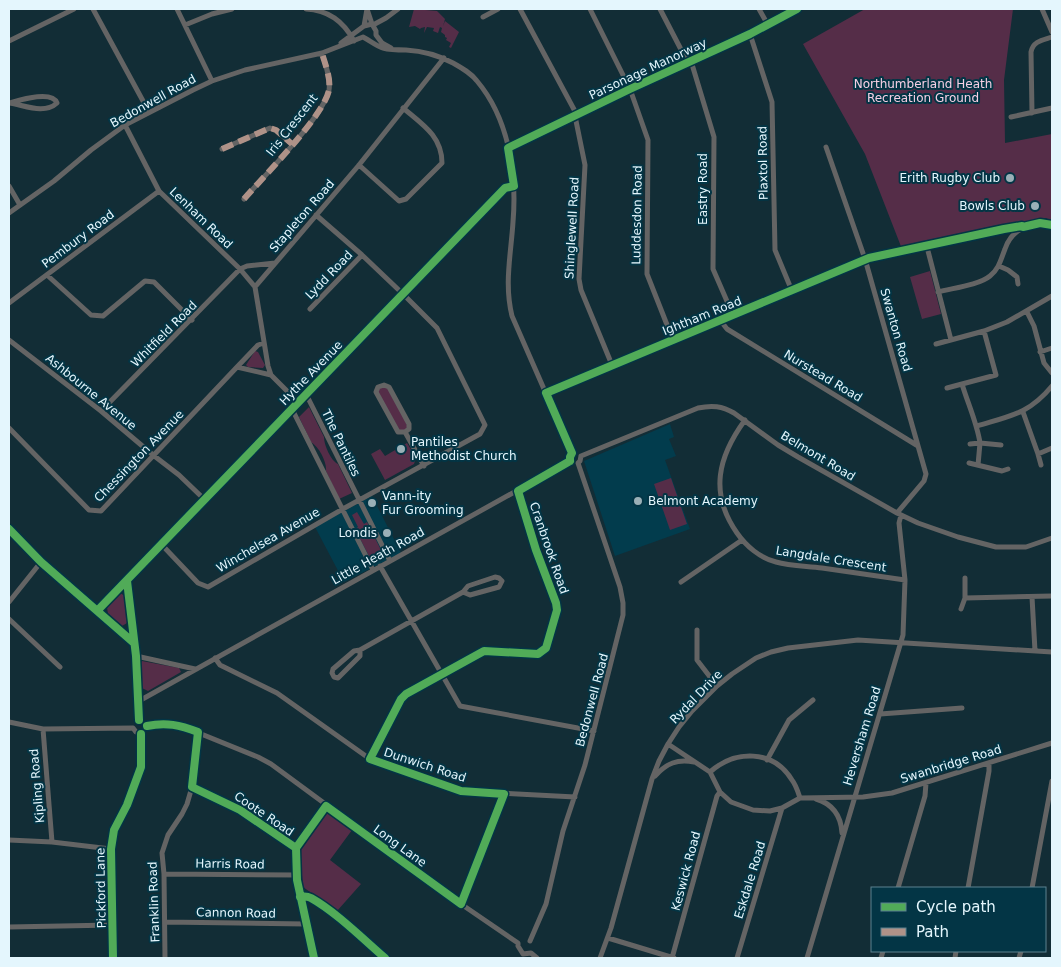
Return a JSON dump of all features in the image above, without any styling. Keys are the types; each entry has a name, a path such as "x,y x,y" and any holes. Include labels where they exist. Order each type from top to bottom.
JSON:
{"street":[{"path":"9,41 74,9"},
{"path":"93,9 149,112"},
{"path":"177,9 212,81"},
{"path":"185,25 212,14 232,9"},
{"path":"306,9 323,11 333,16 352,38"},
{"path":"367,9 372,25 382,43 394,49"},
{"path":"367,9 361,33 364,37 383,48 418,51 444,58 477,80 492,105 508,148 514,186 513,222 507,279 508,301 512,316 572,454 570,461 573,464 578,463 581,456 577,453 572,454"},
{"path":"370,39 386,18 398,9"},
{"path":"483,18 498,9"},
{"name":"Shinglewell Road","path":"520,9 576,116 585,165 579,279 581,290 612,365"},
{"name":"Luddesdon Road","path":"590,9 630,89 648,140 646,274 673,340"},
{"name":"Eastry Road","path":"660,9 689,62 714,137 713,269 733,315"},
{"path":"759,9 768,25"},
{"name":"Parsonage Manorway","path":"508,148 750,34 796,9"},
{"path":"1042,9 1052,32"},
{"name":"Bedonwell Road","path":"9,213 54,181 125,125 149,112 212,81 245,70 322,53 352,38 363,27 386,18"},
{"name":"Plaxtol Road","path":"750,34 772,102 775,250 792,291"},
{"name":"Bedonwell Road","path":"352,38 364,37"},
{"path":"1032,113 1030,52 1032,46 1036,43 1052,37"},
{"name":"Iris Crescent","path":"244,199 322,107 329,91 329,81 322,53"},
{"name":"Stapleton Road","path":"255,287 359,165 444,58"},
{"path":"43,96 52,97 57,103 52,108 46,110 9,103 43,96"},
{"path":"359,165 399,200 406,199 442,163 442,152 430,130 403,108"},
{"path":"1011,118 1052,108"},
{"name":"Lenham Road","path":"125,125 159,191 240,269 255,287"},
{"path":"222,149 270,128 276,130 292,144"},
{"name":"Swanton Road","path":"826,146 866,259 926,474 924,481 899,514"},
{"path":"9,186 20,206"},
{"name":"Hythe Avenue","path":"98,610 162,546 298,402 506,188 514,186"},
{"name":"Pembury Road","path":"9,303 159,191"},
{"path":"316,215 362,255 437,328 485,425 480,434 341,510"},
{"path":"938,292 982,281 991,276 999,266 1008,242 1016,232 1032,224 1052,225"},
{"path":"927,247 951,340"},
{"name":"Lydd Road","path":"310,309 362,255"},
{"name":"Ightham Road","path":"546,393 866,259"},
{"path":"240,269 247,266 274,263"},
{"path":"999,266 1019,276 1018,284"},
{"name":"Whitfield Road","path":"101,411 240,269"},
{"path":"47,275 91,315 103,316 145,281 154,282 192,320"},
{"path":"255,287 271,375 298,402"},
{"path":"936,344 984,331 1007,322 1052,296"},
{"path":"1027,312 1034,326 1044,363 1052,373"},
{"name":"Nurstead Road","path":"720,320 726,329 918,446"},
{"path":"947,388 996,375 984,331"},
{"name":"Ashbourne Avenue","path":"9,340 101,411 205,500"},
{"name":"Chessington Avenue","path":"9,428 89,510 101,511 258,345 264,343"},
{"path":"1040,352 1052,348"},
{"path":"237,368 271,375"},
{"path":"962,384 977,426 980,443 978,465"},
{"path":"384,385 389,387 409,424 409,429 405,432 398,432 376,392 378,387 384,385"},
{"path":"977,426 1023,412 1033,406 1052,386"},
{"name":"The Pantiles","path":"306,394 390,561"},
{"name":"Belmont Road","path":"581,456 690,411 706,406 714,406 727,409 784,449 899,514 940,531 996,547 1026,547 1052,538"},
{"path":"292,409 341,510 373,570"},
{"path":"1023,412 1041,466"},
{"name":"Langdale Crescent","path":"745,420 732,438 724,455 720,496 724,510 742,540 755,552 777,562 905,580"},
{"path":"405,432 424,466"},
{"path":"970,444 1001,445"},
{"path":"1038,454 1052,448"},
{"name":"Little Heath Road","path":"139,701 570,461"},
{"name":"Bedonwell Road","path":"530,941 546,904 563,831 594,731 622,625 623,603 620,587 578,463"},
{"path":"969,463 1002,471 1008,469"},
{"name":"Cranbrook Road","path":"370,759 401,699 441,674 484,651 538,654 546,648 556,610 556,603 536,550 518,491"},
{"name":"Winchelsea Avenue","path":"162,546 198,583 208,587 341,510"},
{"name":"Heversham Road","path":"807,958 901,643 905,580 899,514"},
{"path":"9,528 42,562 134,643"},
{"path":"681,582 742,540"},
{"path":"9,602 42,562"},
{"path":"380,566 457,703 464,708 594,731"},
{"path":"360,650 360,656 342,676 334,677 333,669 354,651 360,650 464,592 468,586 495,577 502,581 498,588 470,595 464,592"},
{"path":"961,609 965,598 965,578"},
{"path":"127,581 136,656 139,720"},
{"path":"965,598 1052,596"},
{"path":"1032,597 1035,651"},
{"path":"9,619 60,667"},
{"path":"697,630 699,663 717,686"},
{"name":"Rydal Drive","path":"600,958 608,938 652,778 659,761 679,727 717,686 756,658 788,648 848,640 1052,652"},
{"path":"136,656 195,669"},
{"name":"Dunwich Road","path":"215,658 220,665 277,693 370,759 461,790 575,797"},
{"path":"767,760 789,720 813,700"},
{"path":"880,714 962,708"},
{"path":"9,722 43,729 133,728 141,734 146,731 147,726 144,721 139,720"},
{"path":"133,728 135,722 139,720"},
{"name":"Long Lane","path":"147,726 164,723 179,725 271,764 461,904 518,943"},
{"name":"Kipling Road","path":"43,729 52,842"},
{"name":"Franklin Road","path":"165,958 163,844 182,814 192,787 198,732"},
{"name":"Pickford Lane","path":"113,958 111,849 114,830 127,805 141,767 141,734"},
{"name":"Swanbridge Road","path":"800,798 855,797 892,793 1052,743"},
{"path":"668,744 710,772 720,792 731,802 753,810 770,811 782,808 800,798 788,774 767,760 748,755 739,756 719,764 710,772"},
{"path":"652,778 671,763 684,760 697,762"},
{"path":"968,887 990,772 989,763"},
{"path":"1032,887 1052,781"},
{"path":"898,887 925,796 926,783"},
{"name":"Coote Road","path":"192,787 240,810 296,848"},
{"name":"Keswick Road","path":"673,958 717,796 720,792"},
{"path":"461,904 504,794"},
{"path":"812,797 826,803 835,810 842,825 842,838"},
{"path":"314,958 296,875 296,848 326,806"},
{"name":"Eskdale Road","path":"737,958 782,808"},
{"path":"9,840 52,842 111,849"},
{"name":"Harris Road","path":"164,874 296,875"},
{"path":"300,896 311,898 327,909 385,958"},
{"name":"Cannon Road","path":"165,922 306,924"},
{"path":"9,927 113,925"},
{"path":"608,938 673,958"},
{"path":"526,939 530,941 532,945 531,953 522,956 518,946 521,940 526,939"},
{"path":"531,953 537,958"}],"shaded area":[{"name":"Belmont Academy","path":"670,424 674,437 669,439 676,456 665,460 690,529 615,556 584,461"},
{"path":"372,496 401,553 344,582 315,527"}],"green space":[{"path":"414,9 437,11 445,19 443,26 445,21 459,32 451,48 449,47 451,43 446,40 447,38 441,32 442,28 440,27 438,33 433,31 434,28 427,27 424,33 425,27 420,29 415,26 409,27"},
{"name":"Northumberland Heath Recreation Ground","path":"865,9 1013,9 1004,80 1005,143 1052,134 1052,221 1046,218 1035,220 902,249 865,154 803,44"},
{"path":"930,271 941,314 922,319 910,277"},
{"path":"255,351 258,352 265,365 263,368 248,367 246,365"},
{"path":"378,387 389,387 409,429 398,432 376,392"},
{"path":"309,407 324,437 328,452 338,464 352,493 339,499 326,471 322,455 311,442 299,417"},
{"path":"407,443 416,458 414,464 385,480 371,454 380,449 385,456"},
{"path":"671,478 687,524 670,530 654,484"},
{"path":"357,512 364,524 367,522 383,554 371,560 355,529 358,527 352,515"},
{"path":"120,593 125,596 127,623 122,626 108,614 107,607"},
{"path":"142,661 179,668 181,672 148,691 142,688 140,663"},
{"path":"326,814 330,814 352,830 330,860 361,884 337,911 303,887 301,847"}],"marked path":[{"path":"244,199 305,130 325,101 329,90 329,81 322,53"},
{"path":"222,149 270,128 276,130 292,144"}],"cycle path":[{"path":"98,610 505,188 514,186 508,148 750,34 797,9"},
{"path":"570,461 572,453 546,393 869,258 1004,229 1040,223 1052,225"},
{"path":"314,958 297,880 296,848 326,806 461,904 504,794 461,791 370,759 401,699 406,694 484,651 538,654 546,648 557,610 556,603 536,550 518,491 570,461"},
{"path":"9,529 41,562 134,643"},
{"path":"127,581 136,656 139,720"},
{"path":"147,726 173,725 198,732 192,787 240,810 296,848"},
{"path":"113,958 111,849 114,830 127,805 141,767 141,734"},
{"path":"300,897 306,896 311,898 330,911 385,958"}],"place":[{"name":"Erith Rugby Club","path":"1010,178"},
{"name":"Bowls Club","path":"1035,206"},
{"name":"Pantiles Methodist Church","path":"401,449"},
{"name":"Belmont Academy","path":"638,501"},
{"name":"Vann-ity Fur Grooming","path":"372,503"},
{"name":"Londis","path":"387,533"}]}
